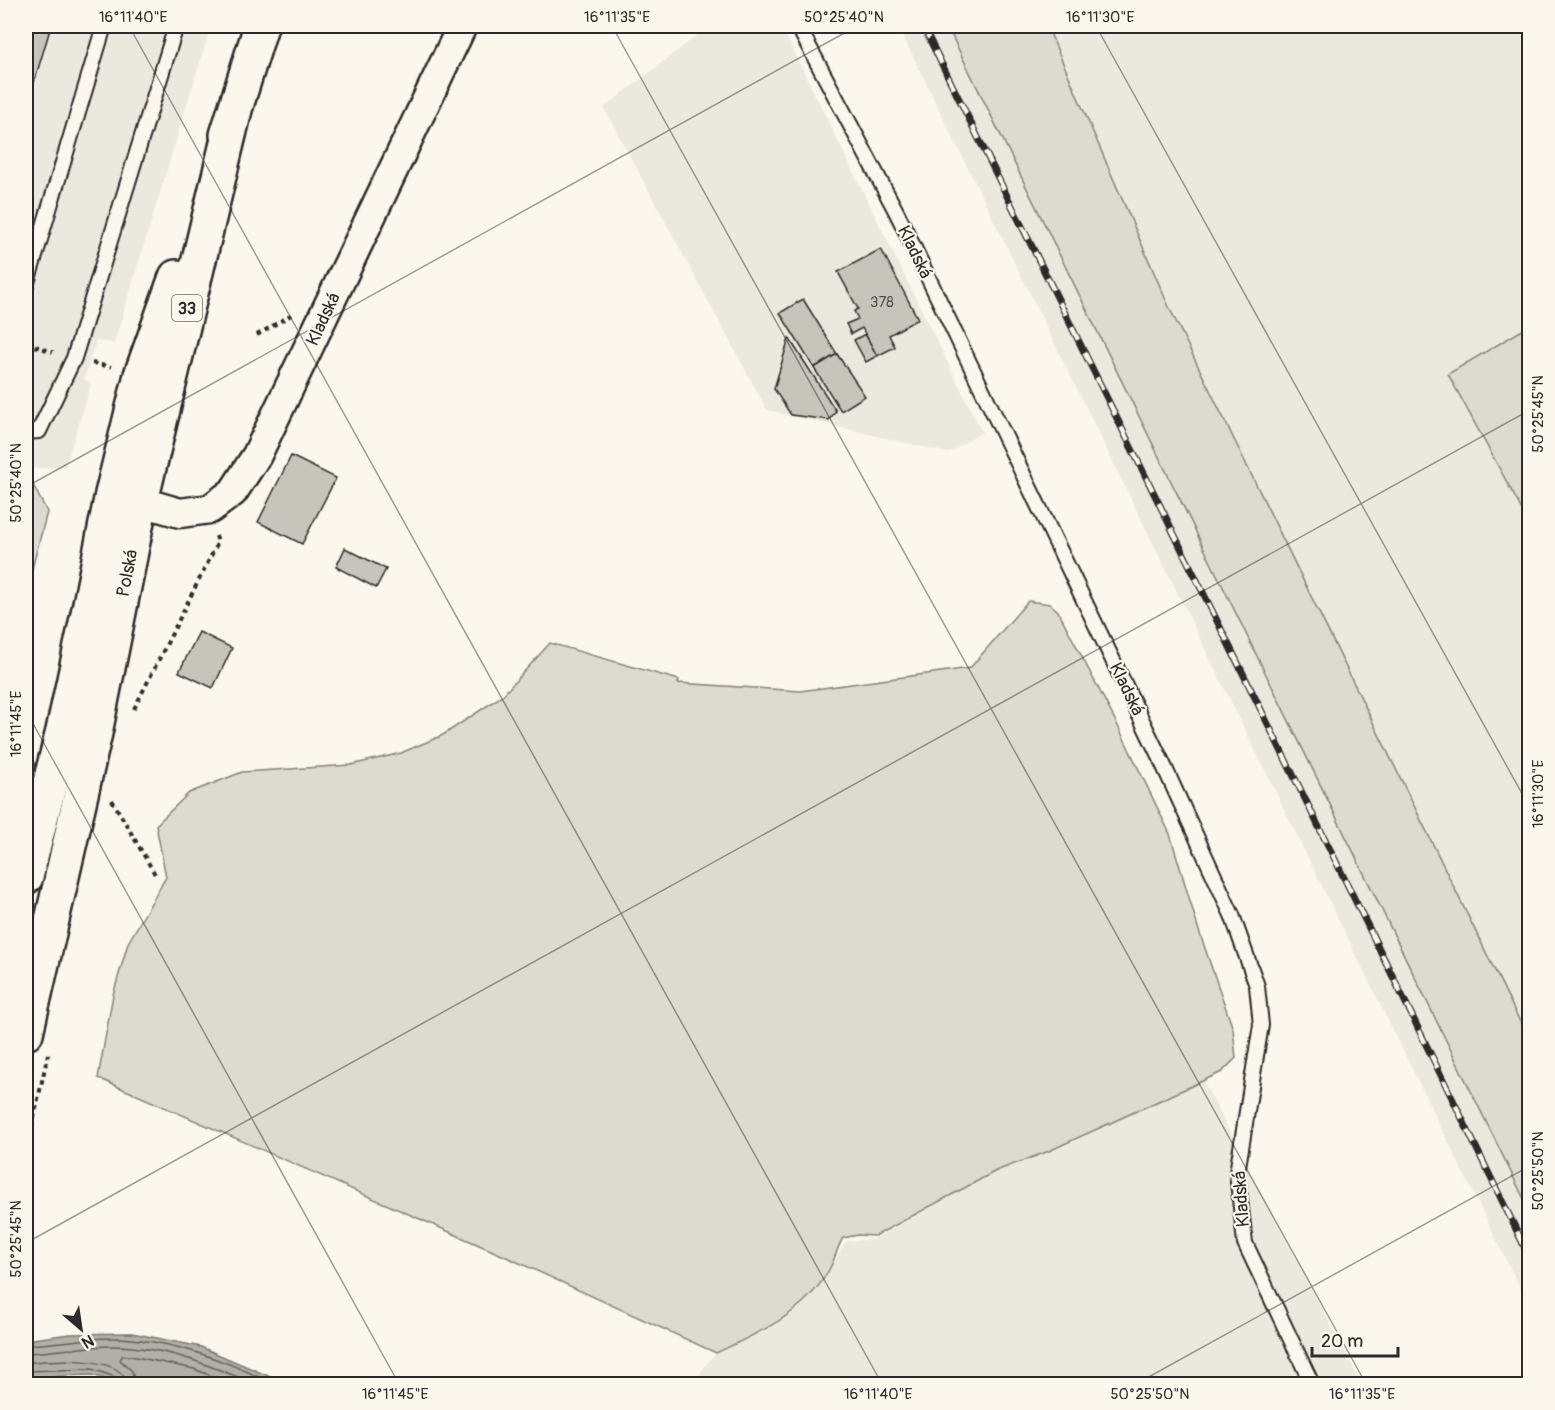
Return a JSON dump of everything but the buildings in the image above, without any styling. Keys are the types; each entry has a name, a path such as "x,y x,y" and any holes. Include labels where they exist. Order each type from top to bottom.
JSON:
{"main road":[{"name":"Polská","path":"26,877 63,731 90,609 126,497 261,26"},
{"name":"Polská","path":"37,1042 95,733 126,497"}],"street":[{"name":"Kladská","path":"126,497 180,513 210,508 233,492 257,455 462,26"}],"lane":[{"path":"26,286 104,26"},
{"path":"26,432 39,431 74,358 176,26"},
{"name":"Kladská","path":"798,26 897,213 1158,753 1232,915 1257,986 1261,1025 1237,1173 1245,1243 1312,1384"}],"path":[{"path":"131,720 134,708 218,542 210,508"},
{"path":"110,808 112,800 156,876"},
{"path":"26,1154 37,1042"}],"shaded area":[{"path":"26,26 211,26 114,343 96,341 84,379 91,385 65,467 26,469"},
{"path":"709,26 781,26 982,432 948,453 767,410 604,108"},
{"path":"898,26 947,26 1417,977 1529,1209 1529,1306"},
{"path":"947,26 1047,26 1169,307 1529,1040 1529,1209"},
{"path":"1047,26 1529,26 1529,326 1448,375 1529,523 1529,1040 1169,307"},
{"path":"1529,326 1529,523 1448,374"},
{"path":"26,481 31,481 47,512 26,592"},
{"path":"1028,601 1050,604 1058,611 1116,722 1170,834 1199,931 1233,1029 1236,1058 1222,1072 1049,1151 996,1171 875,1236 858,1235 843,1238 832,1264 810,1295 782,1319 750,1337 716,1353 502,1255 98,1078 113,995 128,943 166,877 156,825 189,793 242,772 351,765 401,753 443,735 502,696 550,643 679,680 678,683 800,691 970,668"},
{"path":"1203,1081 1362,1384 695,1384 703,1368 716,1353 784,1320 812,1294 831,1268 846,1241 874,1239 996,1171 1066,1146 1126,1115"}],"water":[{"path":"132,1333 201,1347 287,1384 122,1384 92,1375 26,1377 26,1340 70,1334"}],"railway":[{"path":"923,26 1530,1258"}]}
